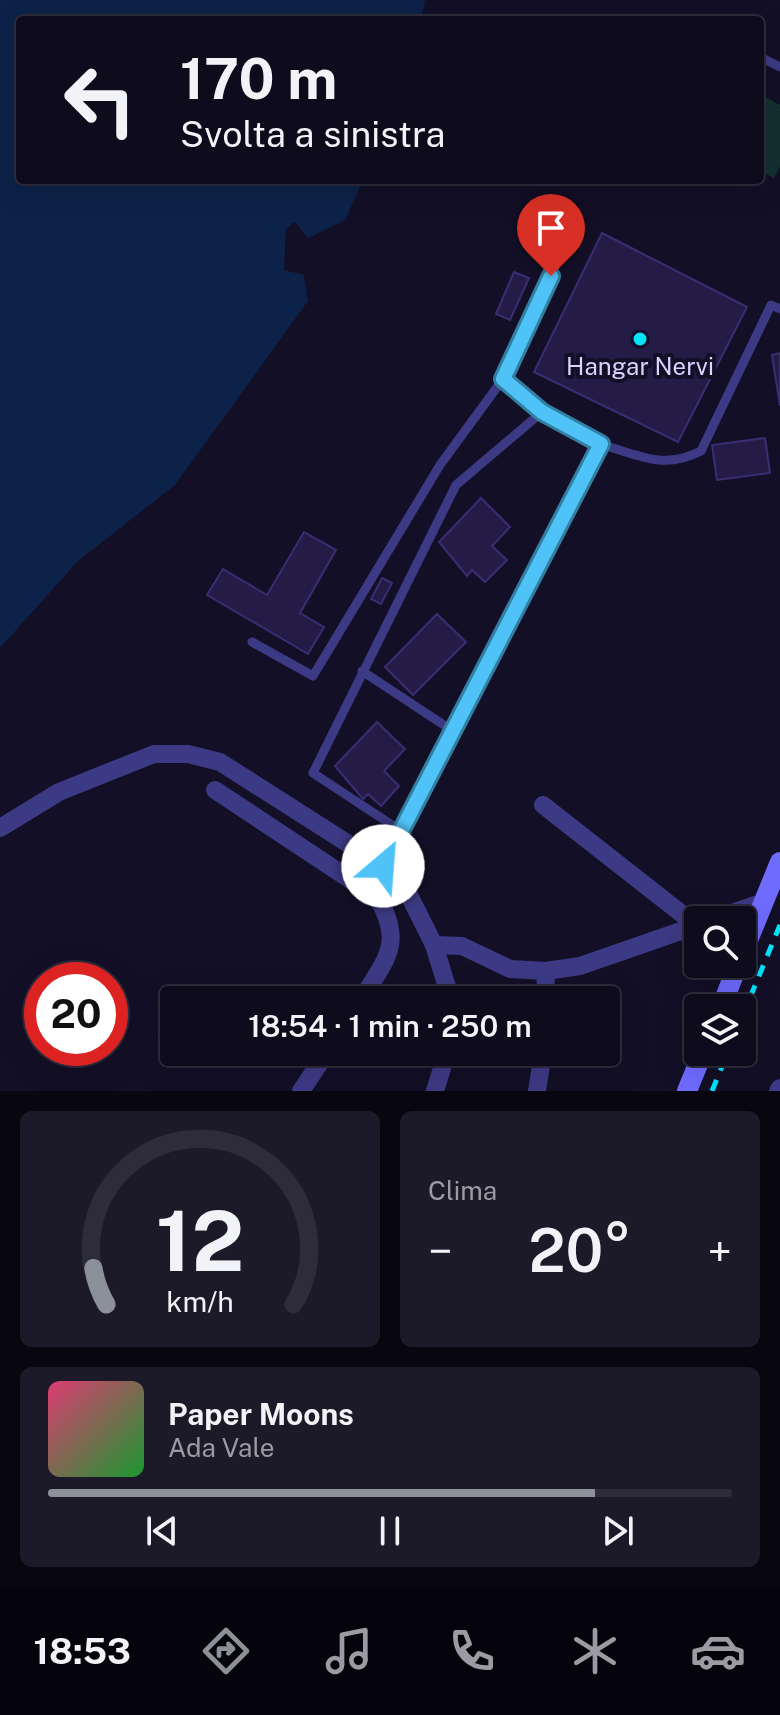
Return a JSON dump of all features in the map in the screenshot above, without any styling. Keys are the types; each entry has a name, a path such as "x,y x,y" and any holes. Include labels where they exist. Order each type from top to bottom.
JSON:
{"main road":[{"path":"756,921 780,862"},
{"path":"687,1091 697,1066"}],"street":[{"path":"0,828 59,792 154,754 188,754 220,762 383,866 409,895 434,945 447,986"},
{"path":"215,790 378,898 391,921 393,938 387,957 369,986"},
{"path":"543,805 684,910"},
{"path":"752,906 764,902"},
{"path":"434,945 462,946 510,969 546,971 580,966 684,929"},
{"path":"545,986 546,971"},
{"path":"301,1091 318,1066"},
{"path":"435,1091 443,1066"},
{"path":"537,1091 541,1066"}],"lane":[{"path":"252,642 313,676 440,465 503,379 575,224"},
{"path":"503,379 542,412 601,444 649,460 680,462 701,451 771,305 780,309"},
{"path":"401,831 313,773 456,485 542,412"},
{"path":"383,866 601,444"},
{"path":"362,671 453,731"}],"green space":[{"path":"764,96 780,105 780,167 774,178 764,173"}],"water":[{"path":"0,0 425,0 422,16 16,16 16,184 361,184 345,220 308,238 295,222 286,229 284,270 304,275 308,301 175,485 78,561 0,648"}],"building":[{"name":"Hangar Nervi","path":"602,233 747,307 678,442 534,372"},
{"path":"514,272 529,278 510,320 496,314"},
{"path":"780,353 780,406 772,355"},
{"path":"765,438 770,473 717,480 712,445"},
{"path":"481,498 510,527 492,546 507,560 485,582 472,570 467,576 439,542"},
{"path":"304,532 336,550 300,613 324,627 308,654 207,595 223,569 267,595"},
{"path":"382,578 392,583 381,604 371,599"},
{"path":"437,614 466,642 413,695 385,667"},
{"path":"377,722 405,749 384,771 399,786 381,806 368,794 363,799 335,766"}],"railway":[{"path":"752,994 780,925"},
{"path":"712,1091 722,1066"}],"place":[{"name":"Hangar Nervi","path":"640,339"}],"route":[{"path":"383,866 601,444 542,412 503,379 551,276"}]}
